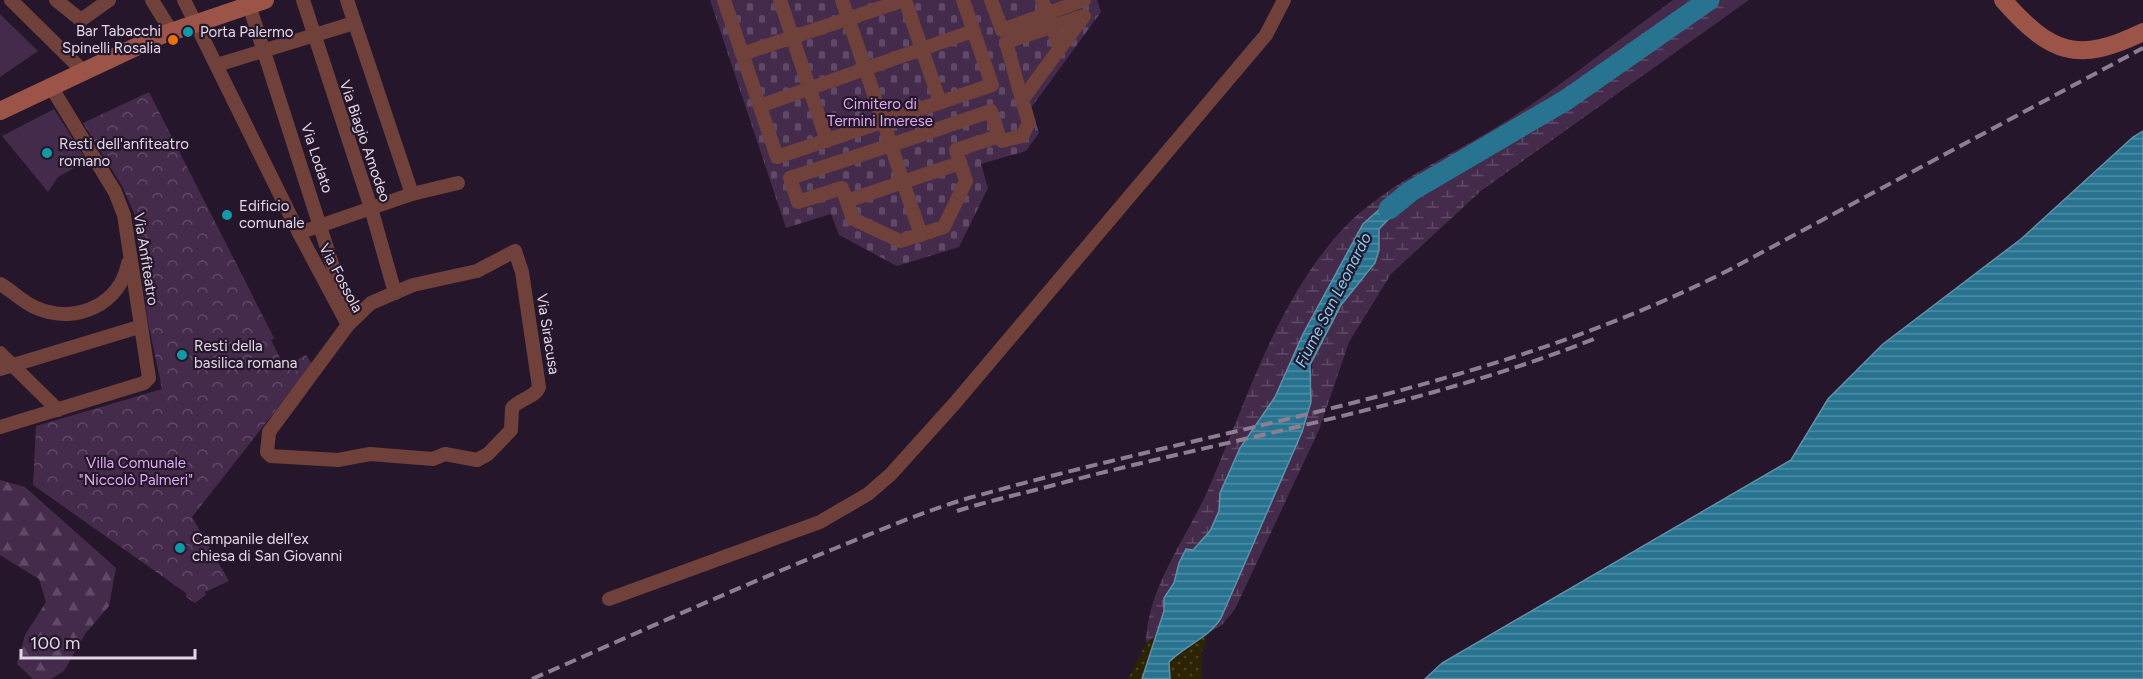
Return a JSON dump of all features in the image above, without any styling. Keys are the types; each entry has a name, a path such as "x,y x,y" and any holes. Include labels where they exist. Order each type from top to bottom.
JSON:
{"street":[{"path":"11,0 82,70"},
{"path":"56,0 81,20 109,0"},
{"path":"152,0 167,25"},
{"name":"Via Biagio Amodeo","path":"303,0 371,208 395,292"},
{"path":"347,0 412,194"},
{"path":"780,0 827,141"},
{"path":"842,0 921,235"},
{"path":"742,54 904,0 940,102"},
{"path":"728,1 742,54 777,158 992,85 963,0"},
{"path":"991,0 1002,30 1084,15 1022,100"},
{"path":"1042,0 1060,48"},
{"path":"999,136 956,150 966,181 944,227 900,241 853,219 842,188 798,202 790,178 991,111 1002,141 1022,136 1029,123 1006,42 1084,0"},
{"path":"609,599 820,522 868,494 891,474 955,403 1266,35 1284,0"},
{"path":"2003,0 2026,26 2044,39 2068,49 2090,52 2112,48 2143,32"},
{"path":"0,111 167,25 186,3"},
{"name":"Via Fossola","path":"186,3 299,233 349,324 269,432 267,452 271,456 338,460 370,454 432,459"},
{"path":"167,25 196,22 257,3"},
{"name":"Via Lodato","path":"257,3 264,50 321,225 349,324"},
{"path":"217,65 354,23"},
{"path":"760,106 973,31"},
{"name":"Via Anfiteatro","path":"50,85 115,192 124,215 149,376 144,383 58,410"},
{"path":"847,201 960,163"},
{"path":"299,233 412,194 458,183"},
{"name":"Via Siracusa","path":"395,292 413,285 477,271 515,251 522,272 539,387 536,394 521,399 512,408 511,430 482,458 445,454 432,459"},
{"path":"0,284 36,309 61,315 83,312 110,298 121,285 129,258"},
{"path":"349,324 371,303 395,292"},
{"path":"6,366 140,327"},
{"path":"0,353 6,366 58,410"},
{"path":"0,427 58,410"}],"green space":[{"name":"Cimitero di Termini Imerese","path":"710,0 1097,0 1101,12 1031,108 1039,133 1026,151 981,164 988,188 959,247 897,266 839,235 831,214 786,228"},
{"path":"1673,0 1749,0 1482,190 1391,274 1349,342 1319,430 1235,609 1222,625 1209,632 1221,618 1258,533 1312,387 1313,363 1322,336 1345,298 1374,265 1378,252 1379,229 1405,202 1397,193 1303,334 1275,397 1240,448 1220,493 1219,511 1210,531 1179,563 1174,583 1164,598 1164,611 1157,635 1146,643 1148,623 1160,583 1208,490 1262,360 1293,297 1333,240 1351,221 1393,188 1529,106"},
{"path":"0,14 38,51 0,77"},
{"name":"Villa Comunale \"Niccolò Palmeri\"","path":"149,92 274,338 271,340 284,366 306,355 312,364 192,517 229,581 205,592 206,595 195,603 186,597 186,593 33,485 36,426 162,389 148,322 134,213 122,186 83,123"},
{"path":"54,109 87,161 58,177 48,192 2,136"},
{"path":"0,480 25,487 116,568 109,606 85,634 64,671 51,679 33,679 17,664 25,635 46,602 39,579 0,555"}],"sand":[{"path":"1209,632 1202,652 1202,679 1170,679 1169,662"},
{"path":"1157,635 1142,679 1128,679 1146,643"}],"water":[{"path":"2143,131 2143,679 1425,679 1442,663 1791,460 1828,399 1883,344 2021,239 2133,137"},
{"path":"1411,191 1405,202 1379,229 1379,250 1375,263 1341,305 1310,365 1311,402 1302,432 1221,618 1210,631 1169,662 1170,679 1142,679 1164,611 1164,598 1174,583 1179,563 1186,549 1193,550 1210,531 1219,511 1220,493 1240,448 1275,397 1303,334 1363,224 1398,193"}],"waterway":[{"name":"Fiume San Leonardo","path":"1389,209 1411,191 1566,100 1709,0"}],"railway":[{"path":"532,679 759,580 943,506 1074,470 1361,401 1455,375 1548,346 1640,311 1729,270 2143,48"},
{"path":"957,511 1122,468 1397,402 1465,383 1599,337"}],"place":[{"name":"Porta Palermo","path":"188,32"},
{"name":"Bar Tabacchi Spinelli Rosalia","path":"173,40"},
{"name":"Resti dell'anfiteatro romano","path":"47,153"},
{"name":"Edificio comunale","path":"227,215"},
{"name":"Resti della basilica romana","path":"182,355"},
{"name":"Campanile dell'ex chiesa di San Giovanni","path":"180,548"}]}
